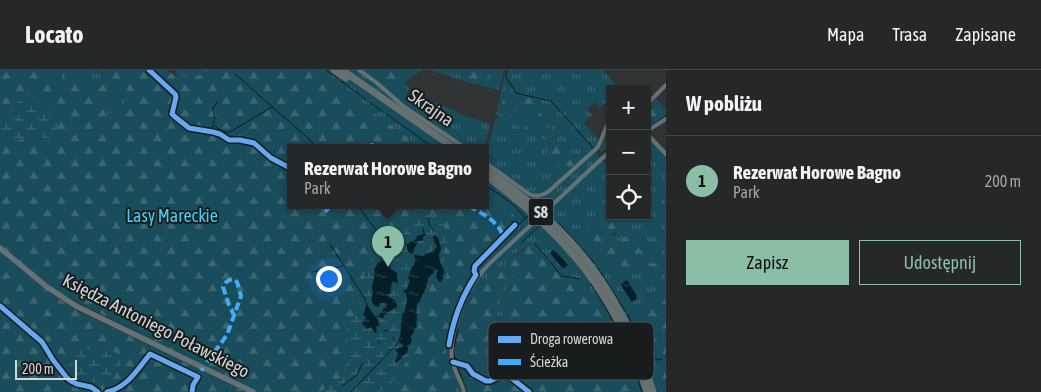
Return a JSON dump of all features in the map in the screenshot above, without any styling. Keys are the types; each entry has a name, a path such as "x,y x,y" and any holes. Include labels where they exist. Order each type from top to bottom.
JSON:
{"highway":[{"path":"334,70 440,144"},
{"path":"342,70 448,144"},
{"name":"S8","path":"489,172 528,201 569,240 589,263 625,322"},
{"name":"S8","path":"489,178 545,224 568,248 592,278 619,322"},
{"name":"S8","path":"643,380 647,392"},
{"name":"S8","path":"649,380 653,392"}],"main road":[{"name":"Księdza Antoniego Poławskiego","path":"0,248 47,288 76,306 253,392"}],"street":[{"name":"Skrajna","path":"359,70 377,83 402,106 459,144"},
{"path":"651,100 666,85"},
{"path":"651,130 666,119"},
{"path":"489,165 529,194 538,196 548,192 597,148 606,128"},
{"path":"651,137 666,154"},
{"path":"464,392 452,361 451,352 452,339 462,304 471,287 481,273 606,154"}],"green space":[{"name":"Lasy Mareckie","path":"0,70 41,70 54,80 59,80 62,78 62,70 80,70 78,78 89,91 102,85 103,70 166,70 177,77 176,70 314,70 416,144 287,144 287,209 489,209 489,196 516,217 473,264 470,269 473,274 462,294 452,321 446,344 446,355 447,363 459,392 380,392 384,391 396,378 414,349 417,342 416,337 421,308 426,301 431,280 434,279 437,286 447,270 444,253 443,224 429,212 419,215 416,221 406,226 364,274 364,292 346,331 351,358 342,376 321,392 258,392 50,288 0,245","holes":["120,89 129,91 130,96 120,108 108,115 105,113 107,99"]},
{"path":"41,70 62,70 61,79 54,80"},
{"path":"80,70 103,70 102,85 89,91 78,78"},
{"path":"181,70 213,70 187,81 183,78"},
{"path":"314,70 372,70 389,82 413,72 412,70 423,70 405,83 409,88 406,101 409,97 440,104 462,115 490,124 485,144 416,144"},
{"path":"372,70 412,70 413,72 389,82"},
{"path":"430,70 463,70 465,79 482,83 491,70 504,70 499,90"},
{"path":"463,70 491,70 482,83 465,79"},
{"path":"506,70 603,70 616,85 606,85 606,103 600,107 595,102 587,108 592,115 584,123 600,143 595,149 592,149 602,159 606,156 606,220 613,220 610,225 602,226 582,236 607,266 666,273 666,301 647,294 640,309 646,322 610,322 585,282 563,280 536,250 531,247 522,249 513,256 513,275 500,322 494,322 507,275 490,276 482,285 477,285 466,306 459,329 455,328 450,354 463,392 458,382 461,392 314,392 304,243 494,223 489,200 489,144 496,117 498,118 499,116 496,114","holes":["507,81 516,95 535,99 547,128 550,129 551,116 557,135 556,142 560,146 547,152 554,145 542,136 545,133 544,130 532,123 519,110 507,113 527,132 500,112","453,327 449,350 450,361 448,347"]},
{"path":"507,81 516,95 535,99 547,128 550,129 551,114 555,129 558,131 556,142 569,154 574,165 566,172 546,152 554,145 542,137 545,133 544,130 532,123 519,110 508,113 528,128 528,133 500,113"},
{"path":"120,89 129,91 130,96 120,108 108,115 105,113 107,99"},
{"path":"29,93 43,106 53,112 62,138 45,142 37,133 17,141 2,133 0,122"},
{"path":"656,99 665,109 651,121 651,105"},
{"path":"665,109 666,118 651,127 651,121"},
{"path":"606,135 606,148 601,152 600,149"},
{"path":"651,139 666,156 666,227 641,251 624,237 610,248 606,244 609,237 616,235 617,231 625,224 622,220 651,220"},
{"path":"424,211 430,213 445,227 447,240 443,255 447,277 442,284 437,286 434,279 431,280 426,301 421,308 416,337 417,342 414,349 396,378 384,391 321,392 342,376 351,358 346,331 347,326 355,314 364,292 364,275 375,254 406,226 416,221","holes":["425,234 422,240 418,241 412,253 409,252 407,247 417,240 418,235","433,236 439,242 439,256 444,267 442,280 440,282 437,280 438,270 435,269 434,273 427,278 428,280 416,305 417,320 410,344 407,345 405,353 396,361 399,348 403,347 399,340 402,313 404,314 406,309 407,299 405,292 410,280 411,269 415,263 415,255 425,256 425,254 432,252 437,246","388,255 391,256 389,261 390,268 397,273 398,282 392,282 390,294 386,295 390,297 397,307 388,311 381,319 379,317 380,313 387,305 381,303 378,307 372,303 371,287 375,277 375,268 378,262 384,261","367,305 379,323 376,327 376,333 371,327 367,329 363,325 366,318 363,315"]},
{"path":"595,217 596,220 602,222 602,226 610,225 613,220 625,220 625,224 609,237 606,244 610,248 624,237 631,237 641,251 666,227 666,248 647,264 666,263 666,273 607,266 582,236 588,232 587,228 590,219"},
{"path":"530,246 544,256 563,280 567,278 585,282 610,322 500,322 513,275 509,260"},
{"path":"666,248 666,263 646,265"},
{"path":"0,251 27,275 76,310 246,392 0,392"},
{"path":"504,264 507,275 494,322 488,322 488,342 474,392 468,392 456,359 455,342 465,311 477,285 482,285"},
{"path":"647,294 666,301 666,392 662,392 657,369 664,360 658,357 654,341 654,322 645,322 640,309 643,299"},
{"path":"654,341 658,356 664,360 657,369 662,392 639,392 634,380 654,380"},
{"path":"488,342 488,366 481,392 474,392"},
{"path":"98,348 114,351 123,360 114,378 104,382 92,382 80,378 69,371 70,358 73,351"},
{"path":"488,366 488,380 627,380 629,383 634,380 639,392 481,392"}],"water":[{"path":"426,234 423,240 418,241 413,254 408,252 406,244 416,240 417,236"},
{"path":"433,236 438,238 441,248 439,256 444,271 443,278 439,282 436,276 438,270 436,269 428,278 425,291 419,303 417,303 417,325 411,336 412,341 407,345 407,353 397,362 394,362 398,353 395,349 403,347 398,338 400,337 402,313 404,314 407,301 406,293 403,294 410,281 408,278 415,263 414,255 424,256 437,246"},
{"path":"553,250 568,265 563,269 550,253"},
{"path":"388,254 391,257 389,261 390,268 398,274 398,283 392,282 390,294 386,295 396,301 397,307 386,313 382,319 379,316 380,313 387,305 381,303 378,307 373,304 372,288 375,274 374,269 378,262 384,261"},
{"path":"627,280 637,296 637,299 632,302 620,284"},
{"path":"366,303 379,322 375,333 371,327 367,329 362,322 366,318 363,315"}],"waterway":[{"path":"326,70 339,79"},
{"path":"507,70 506,77 516,93 551,101 594,149"},
{"path":"235,74 313,144"},
{"path":"341,81 383,112"},
{"path":"212,130 215,117 213,108 218,101"},
{"path":"215,126 228,133 272,107"},
{"path":"385,113 428,144"},
{"path":"651,126 666,116"},
{"path":"489,187 515,206 525,218 528,216"},
{"path":"360,209 388,246 388,254"},
{"path":"428,218 430,226 434,231"},
{"path":"512,232 525,218"},
{"path":"558,222 595,264"},
{"path":"522,242 539,226"},
{"path":"423,228 424,234"},
{"path":"330,244 366,303"},
{"path":"535,244 548,259"},
{"path":"549,261 561,275"},
{"path":"312,272 343,266"},
{"path":"598,268 625,311"},
{"path":"581,269 586,276"},
{"path":"562,276 580,279"},
{"path":"591,284 613,322"},
{"path":"628,315 631,322"},
{"path":"458,329 453,351 466,392"},
{"path":"384,331 388,330"},
{"path":"351,392 399,342"},
{"path":"655,358 658,360 662,359"},
{"path":"342,386 357,375 364,363"},
{"path":"638,380 642,392"}],"marked path":[{"path":"474,209 492,220 502,233"},
{"path":"207,362 227,335 241,296 237,282 234,279 227,281 223,287 234,315"},
{"path":"195,381 203,368"}],"cycle path":[{"path":"149,70 175,94 172,114 189,128 220,134 229,140 254,143 271,158 287,166"},
{"path":"449,345 459,308 466,291 476,275 474,271 475,266 515,225"},
{"path":"0,306 42,342 67,378 77,384 91,387 98,392"},
{"path":"107,392 126,382 150,354 198,377 193,385 192,392"},
{"path":"453,362 467,366 473,374 486,381 492,380"},
{"path":"514,380 529,392"}],"place":[{"name":"Rezerwat Horowe Bagno","path":"388,267"}]}
